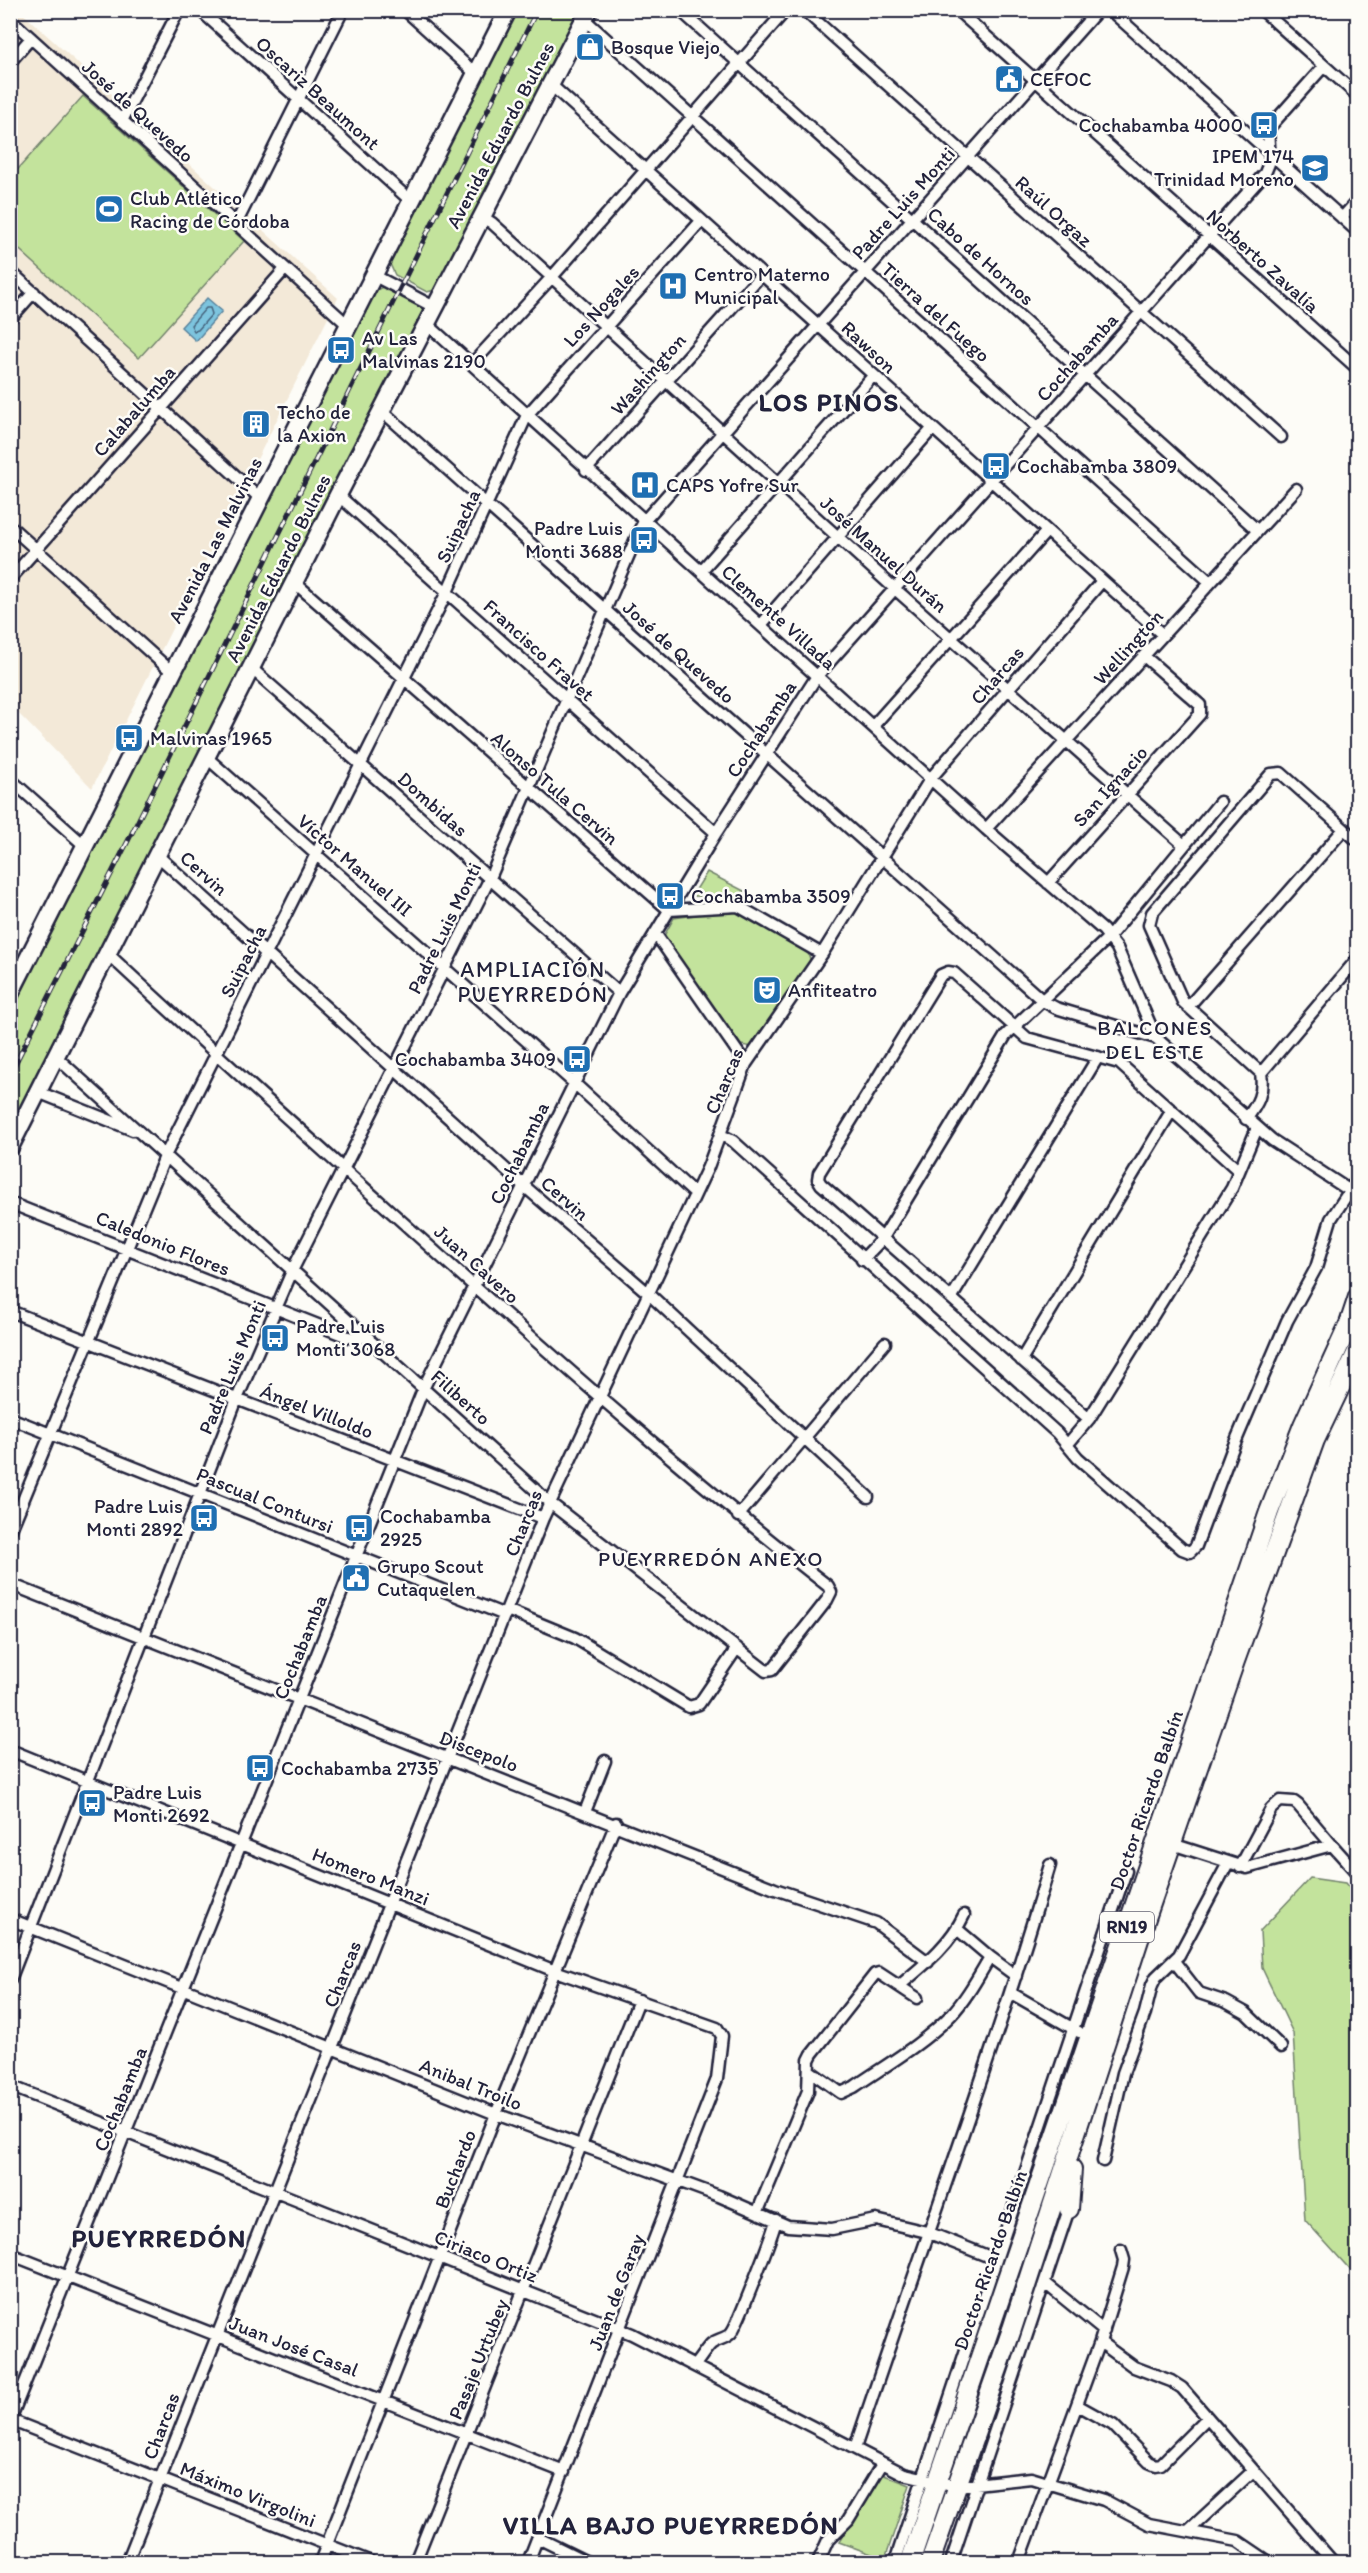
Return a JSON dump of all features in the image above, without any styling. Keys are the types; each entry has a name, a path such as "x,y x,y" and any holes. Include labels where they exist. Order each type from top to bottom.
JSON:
{"main road":[{"name":"Avenida Las Malvinas","path":"10,994 508,10"},
{"name":"Avenida Eduardo Bulnes","path":"10,1147 250,667 434,307 587,15"},
{"name":"Doctor Ricardo Balbín","path":"910,2562 930,2481 1081,2033 1269,1512 1303,1425 1349,1324 1358,1297"},
{"name":"Doctor Ricardo Balbín","path":"930,2562 1012,2329 1172,1844 1285,1519 1316,1440 1358,1350"},
{"path":"1069,2209 1075,2138"}],"street":[{"path":"122,121 179,10"},
{"name":"Oscariz Beaumont","path":"200,10 412,202"},
{"path":"236,224 343,10"},
{"path":"405,10 475,73"},
{"name":"Cabo de Hornos","path":"680,10 1257,530"},
{"path":"472,364 552,277 786,10"},
{"name":"Raúl Orgaz","path":"804,10 1281,437"},
{"name":"Norberto Zavalía","path":"957,10 1358,369"},
{"name":"Padre Luis Monti","path":"10,1980 237,1399 276,1307 489,878 645,520 1098,10"},
{"path":"1110,10 1358,232"},
{"path":"1262,10 1358,96"},
{"name":"Tierra del Fuego","path":"587,15 693,116 1210,582"},
{"name":"José de Quevedo","path":"10,19 349,326"},
{"path":"10,62 31,38"},
{"name":"Cochabamba","path":"10,2420 424,1387 619,993 716,833 817,676 1265,173 1269,166 1270,154 1268,129 1324,66"},
{"name":"Rawson","path":"551,85 1163,635"},
{"path":"1342,218 1358,200"},
{"name":"José Manuel Durán","path":"482,216 952,640 1184,845"},
{"name":"Los Nogales","path":"527,416 700,220"},
{"name":"Calabalumba","path":"10,579 285,269"},
{"path":"10,272 260,498"},
{"name":"Washington","path":"586,470 761,274"},
{"path":"375,276 434,307"},
{"path":"10,319 34,292"},
{"name":"Clemente Villada","path":"426,323 586,470 645,520 986,829 1109,937 1117,948 1156,1038"},
{"path":"701,571 873,376"},
{"name":"José de Quevedo","path":"381,410 1043,1001 1056,1008 1156,1038"},
{"name":"Suipacha","path":"10,1532 166,1154 447,592 527,416"},
{"path":"761,625 932,429"},
{"name":"Wellington","path":"986,829 1296,489"},
{"name":"Francisco Fravet","path":"338,495 716,833"},
{"path":"10,526 172,672"},
{"path":"873,726 1047,531"},
{"name":"Charcas","path":"126,2562 273,2191 392,1903 543,1518 708,1167 746,1064 822,954 931,778 1102,581"},
{"name":"Alonso Tula Cervin","path":"294,582 669,910"},
{"name":"San Ignacio","path":"1048,883 1200,714 1200,705 1144,656"},
{"name":"Dombidas","path":"250,667 619,993"},
{"name":"Víctor Manuel III","path":"205,756 574,1083 694,1193"},
{"path":"1246,1119 1260,1097 1263,1084 1261,1073 1188,1006 1179,993 1149,925 1149,920 1152,913 1271,774 1281,772 1358,841"},
{"path":"10,779 85,846"},
{"path":"862,1260 883,1238 1006,1035 1109,937 1220,802"},
{"path":"1188,1006 1344,829"},
{"name":"Cervin","path":"158,855 523,1185 648,1293 868,1497"},
{"path":"669,910 738,906 822,954"},
{"path":"655,933 746,1064"},
{"name":"Juan Cavero","path":"107,953 215,1054 599,1397 738,1516 828,1586 831,1592 827,1600 772,1671"},
{"path":"1261,1073 1358,958"},
{"path":"1089,1419 821,1184 818,1179 819,1173 941,975 948,972 954,973 1032,1040 1119,1063 1239,1171"},
{"path":"1156,1038 1257,1128 1353,1193"},
{"name":"Filiberto","path":"55,1056 550,1503 766,1671 772,1671"},
{"path":"952,1297 1098,1057"},
{"name":"Filiberto","path":"38,1092 140,1132"},
{"path":"1022,1360 1173,1110"},
{"path":"1067,1445 1089,1419 1226,1198 1257,1128"},
{"path":"721,1135 733,1142 1057,1433 1078,1458 1182,1549 1190,1552 1196,1546 1232,1450 1287,1321 1316,1268 1331,1220 1353,1193 1358,1179"},
{"name":"Caledonio Flores","path":"10,1203 348,1337 369,1338"},
{"name":"Ángel Villoldo","path":"10,1311 543,1518"},
{"path":"738,1516 885,1343"},
{"name":"Pascual Contursi","path":"10,1418 356,1555 575,1638 690,1707 699,1704 738,1648"},
{"name":"Discepolo","path":"10,1584 298,1700 616,1823 776,1889 876,1923 928,1962"},
{"name":"Homero Manzi","path":"10,1750 555,1971 720,2031"},
{"path":"585,1812 605,1761"},
{"path":"1240,1867 1271,1809 1280,1801 1294,1802 1298,1805 1358,1874"},
{"name":"Buchardo","path":"321,2562 496,2114 616,1823"},
{"path":"1172,1844 1240,1867 1252,1867 1332,1845"},
{"path":"1103,2162 1123,2073 1145,2013 1152,1985 1161,1972 1174,1961 1227,1863"},
{"path":"855,2448 927,2232 1011,1993 1050,1865"},
{"path":"895,2562 930,2481 995,2259 1081,2033 1125,1871"},
{"path":"899,1986 928,1962 957,1929 964,1915"},
{"name":"Anibal Troilo","path":"10,1919 496,2114 758,2211 788,2226 821,2230 876,2220 927,2232 995,2259"},
{"path":"957,1929 1016,1976"},
{"path":"810,2071 835,2091 841,2093 854,2087 932,2032 952,2014 990,1957"},
{"path":"1174,1961 1194,1989 1246,2013 1281,2047"},
{"path":"758,2211 778,2160 805,2102 810,2071 809,2060 812,2054 875,1974 879,1973 917,1998"},
{"path":"1011,1993 1081,2033"},
{"name":"Pasaje Urtubey","path":"415,2562 639,2000"},
{"name":"Juan de Garay","path":"528,2562 621,2330 717,2079 722,2036 720,2031"},
{"name":"Ciriaco Ortiz","path":"10,2086 621,2330 855,2448 882,2464 930,2481 957,2486 1026,2478 1048,2482 1104,2500 1149,2524 1238,2541 1269,2562"},
{"path":"951,2562 1069,2209"},
{"path":"694,2366 713,2343 724,2339 735,2327 761,2257 774,2232 776,2220"},
{"path":"1018,2562 1102,2336 1123,2267 1124,2260 1121,2250"},
{"name":"Juan José Casal","path":"10,2254 564,2472"},
{"path":"1045,2283 1134,2367 1177,2384 1333,2562"},
{"path":"1077,2405 1113,2425 1149,2462 1156,2465 1161,2463 1207,2418"},
{"name":"Máximo Virgolini","path":"10,2420 371,2562"},
{"path":"818,2562 828,2540 848,2520 882,2464"},
{"path":"1188,2531 1253,2471"},
{"path":"538,2538 587,2562"}],"shaded area":[{"path":"10,11 20,11 338,298 92,788 11,706"}],"green space":[{"path":"517,11 580,11 439,289 427,292 395,275 390,264"},
{"name":"Club Atlético Racing de Córdoba","path":"83,96 244,241 139,358 11,242 11,177"},
{"path":"385,286 423,305 423,320 11,1137 11,1012 376,290"},
{"path":"707,872 744,891 739,897 692,896"},
{"path":"730,910 808,953 811,962 753,1047 741,1045 664,936 674,918"},
{"path":"1310,1878 1345,1883 1357,1897 1357,2283 1354,2274 1305,2220 1293,2033 1262,1968 1260,1931"},
{"path":"879,2473 910,2485 885,2559 839,2542"}],"water":[{"path":"207,298 222,311 196,341 181,327"}],"railway":[{"path":"10,1074 130,837 537,10"}],"place":[{"name":"Bosque Viejo","path":"590,47"},
{"name":"CEFOC","path":"1009,79"},
{"name":"Cochabamba 4000","path":"1264,125"},
{"name":"IPEM 174 Trinidad Moreno","path":"1315,168"},
{"name":"Club Atlético Racing de Córdoba","path":"109,209"},
{"name":"Centro Materno Municipal","path":"673,286"},
{"name":"Av Las Malvinas 2190","path":"341,350"},
{"name":"Techo de la Axion","path":"256,424"},
{"name":"Cochabamba 3809","path":"996,466"},
{"name":"CAPS Yofre Sur","path":"645,485"},
{"name":"Padre Luis Monti 3688","path":"644,540"},
{"name":"Malvinas 1965","path":"129,738"},
{"name":"Cochabamba 3509","path":"670,896"},
{"name":"Anfiteatro","path":"767,990"},
{"name":"Cochabamba 3409","path":"577,1059"},
{"name":"Padre Luis Monti 3068","path":"275,1338"},
{"name":"Padre Luis Monti 2892","path":"204,1518"},
{"name":"Cochabamba 2925","path":"359,1528"},
{"name":"Grupo Scout Cutaquelen","path":"356,1578"},
{"name":"Cochabamba 2735","path":"260,1768"},
{"name":"Padre Luis Monti 2692","path":"92,1803"}],"district":[{"name":"LOS PINOS","path":"829,402"},
{"name":"AMPLIACIÓN PUEYRREDÓN","path":"533,982"},
{"name":"BALCONES DEL ESTE","path":"1155,1040"},
{"name":"PUEYRREDÓN ANEXO","path":"711,1559"},
{"name":"PUEYRREDÓN","path":"159,2238"},
{"name":"VILLA BAJO PUEYRREDÓN","path":"671,2525"}]}
